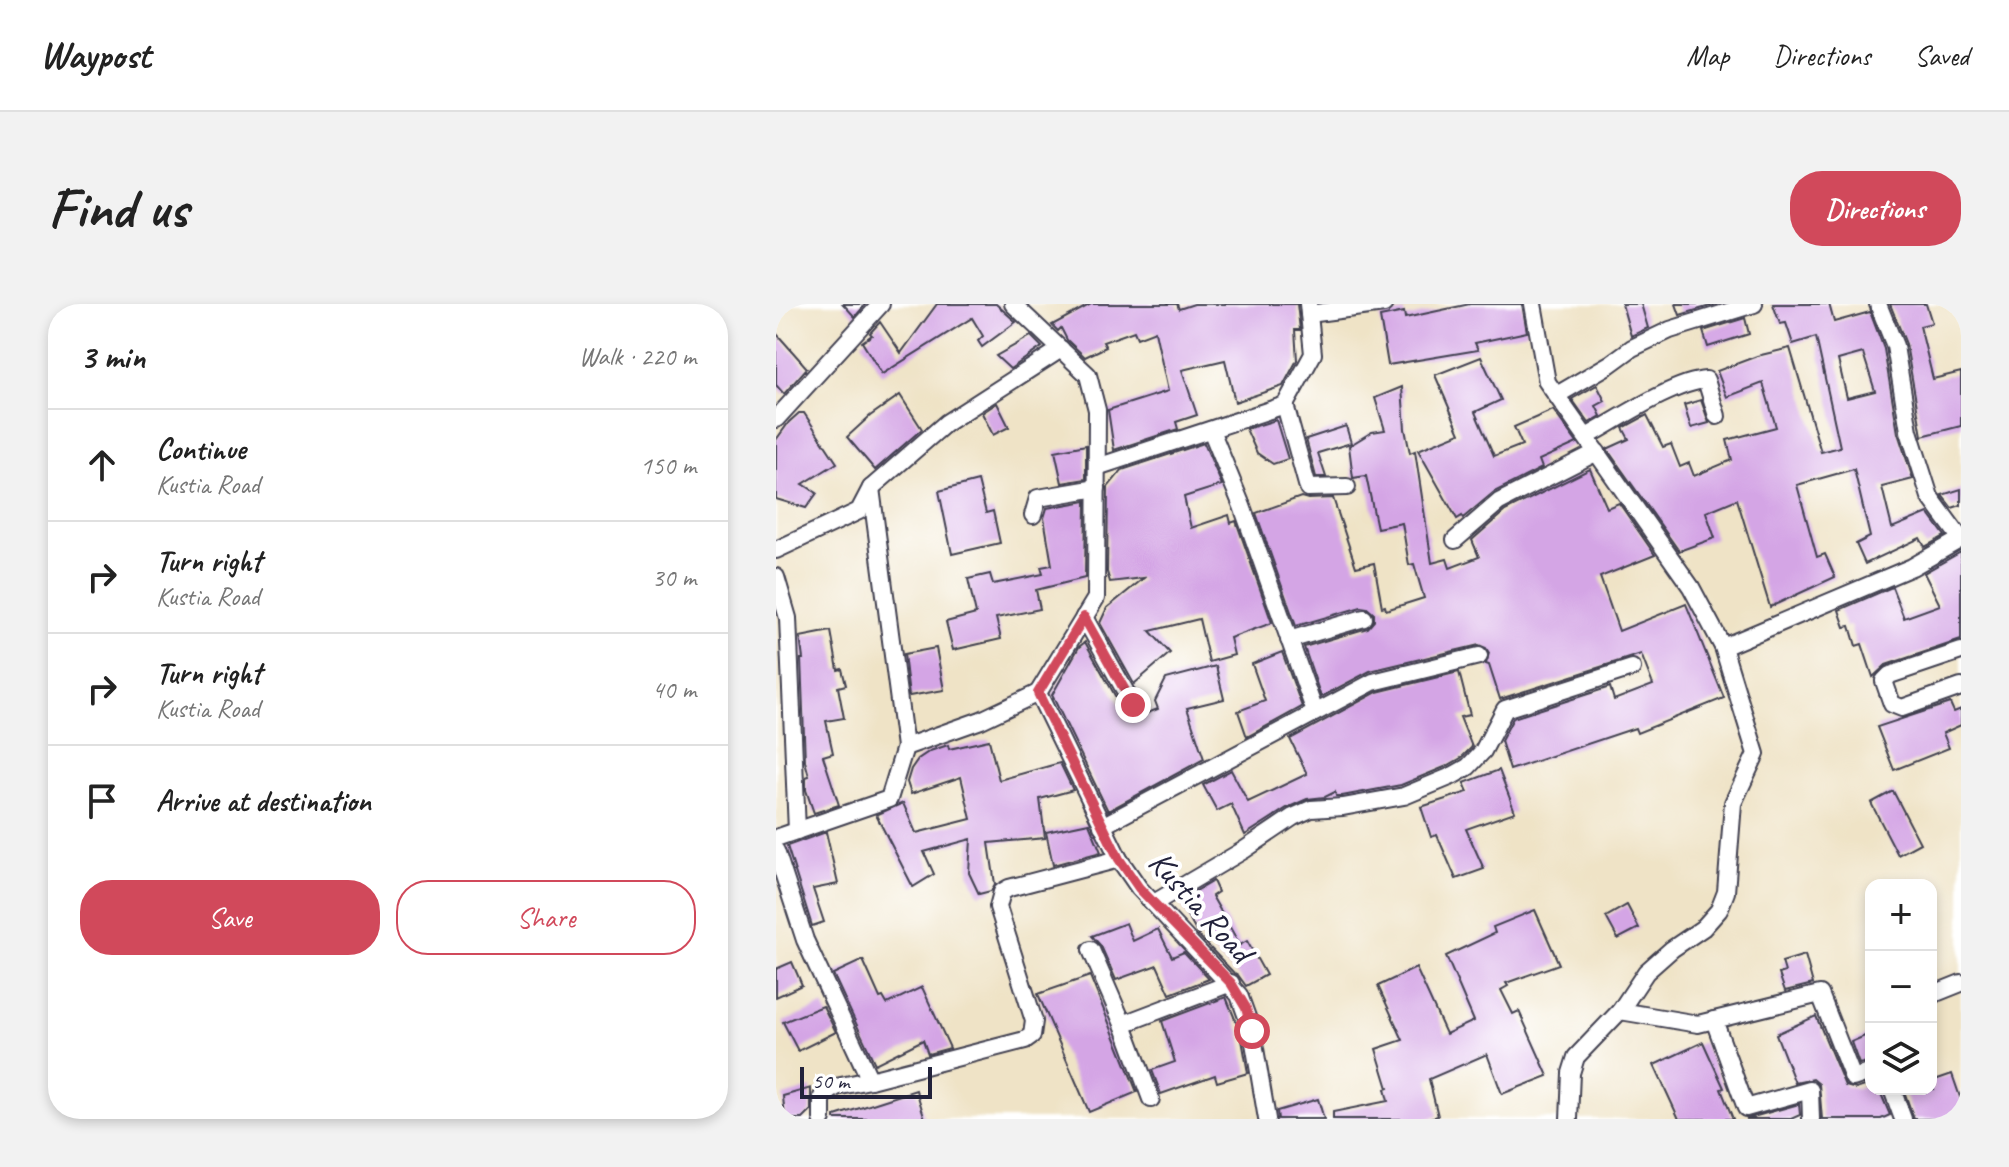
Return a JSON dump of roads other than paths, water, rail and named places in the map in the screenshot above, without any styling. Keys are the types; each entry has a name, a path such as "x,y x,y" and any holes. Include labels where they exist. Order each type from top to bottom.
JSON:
{"street":[{"path":"778,411 881,304"},
{"path":"905,747 981,720 1038,693 1096,598 1097,410 1088,375 1013,304"},
{"path":"1097,467 1285,405 1313,354 1309,309 1384,304"},
{"path":"1533,304 1547,382 1691,587 1723,647 1756,754 1733,803 1726,892 1719,910 1703,928 1646,972 1620,1011 1573,1063 1569,1119"},
{"path":"1557,395 1632,348 1670,330 1754,304"},
{"path":"1723,647 1912,567 1961,539 1930,497 1909,431 1895,346 1878,304"},
{"path":"776,550 859,511 871,488 946,423 1061,349"},
{"path":"1586,437 1653,400 1696,381 1706,380 1717,416"},
{"path":"1285,405 1308,488 1347,487"},
{"path":"1211,430 1242,506 1315,712"},
{"path":"1455,540 1499,502 1597,452"},
{"path":"776,838 889,799 905,747 871,488"},
{"path":"1033,515 1038,498 1097,488"},
{"path":"776,577 788,618 797,831"},
{"path":"1084,617 1133,705"},
{"path":"1289,640 1364,618"},
{"path":"1961,651 1890,675 1884,681 1892,704 1902,708 1961,687"},
{"path":"1102,826 1373,682 1479,656"},
{"path":"1154,903 1311,809 1343,807 1404,796 1452,776 1468,767 1483,751 1505,709 1632,668"},
{"name":"Kustia Road","path":"1038,693 1119,859 1139,888 1231,983 1246,1008 1267,1119"},
{"path":"776,851 805,940 870,1080"},
{"path":"822,1119 822,1097 829,1090 1025,1040 1032,1035 1034,1021 998,907 1002,892 1119,859"},
{"path":"1091,950 1151,1099"},
{"path":"1123,1024 1231,983"},
{"path":"1937,993 1961,983"},
{"path":"1620,1011 1698,1024 1820,994 1853,1078 1865,1074"},
{"path":"1714,1020 1746,1108 1810,1090 1811,1119"},
{"path":"1894,1095 1903,1119"}]}
